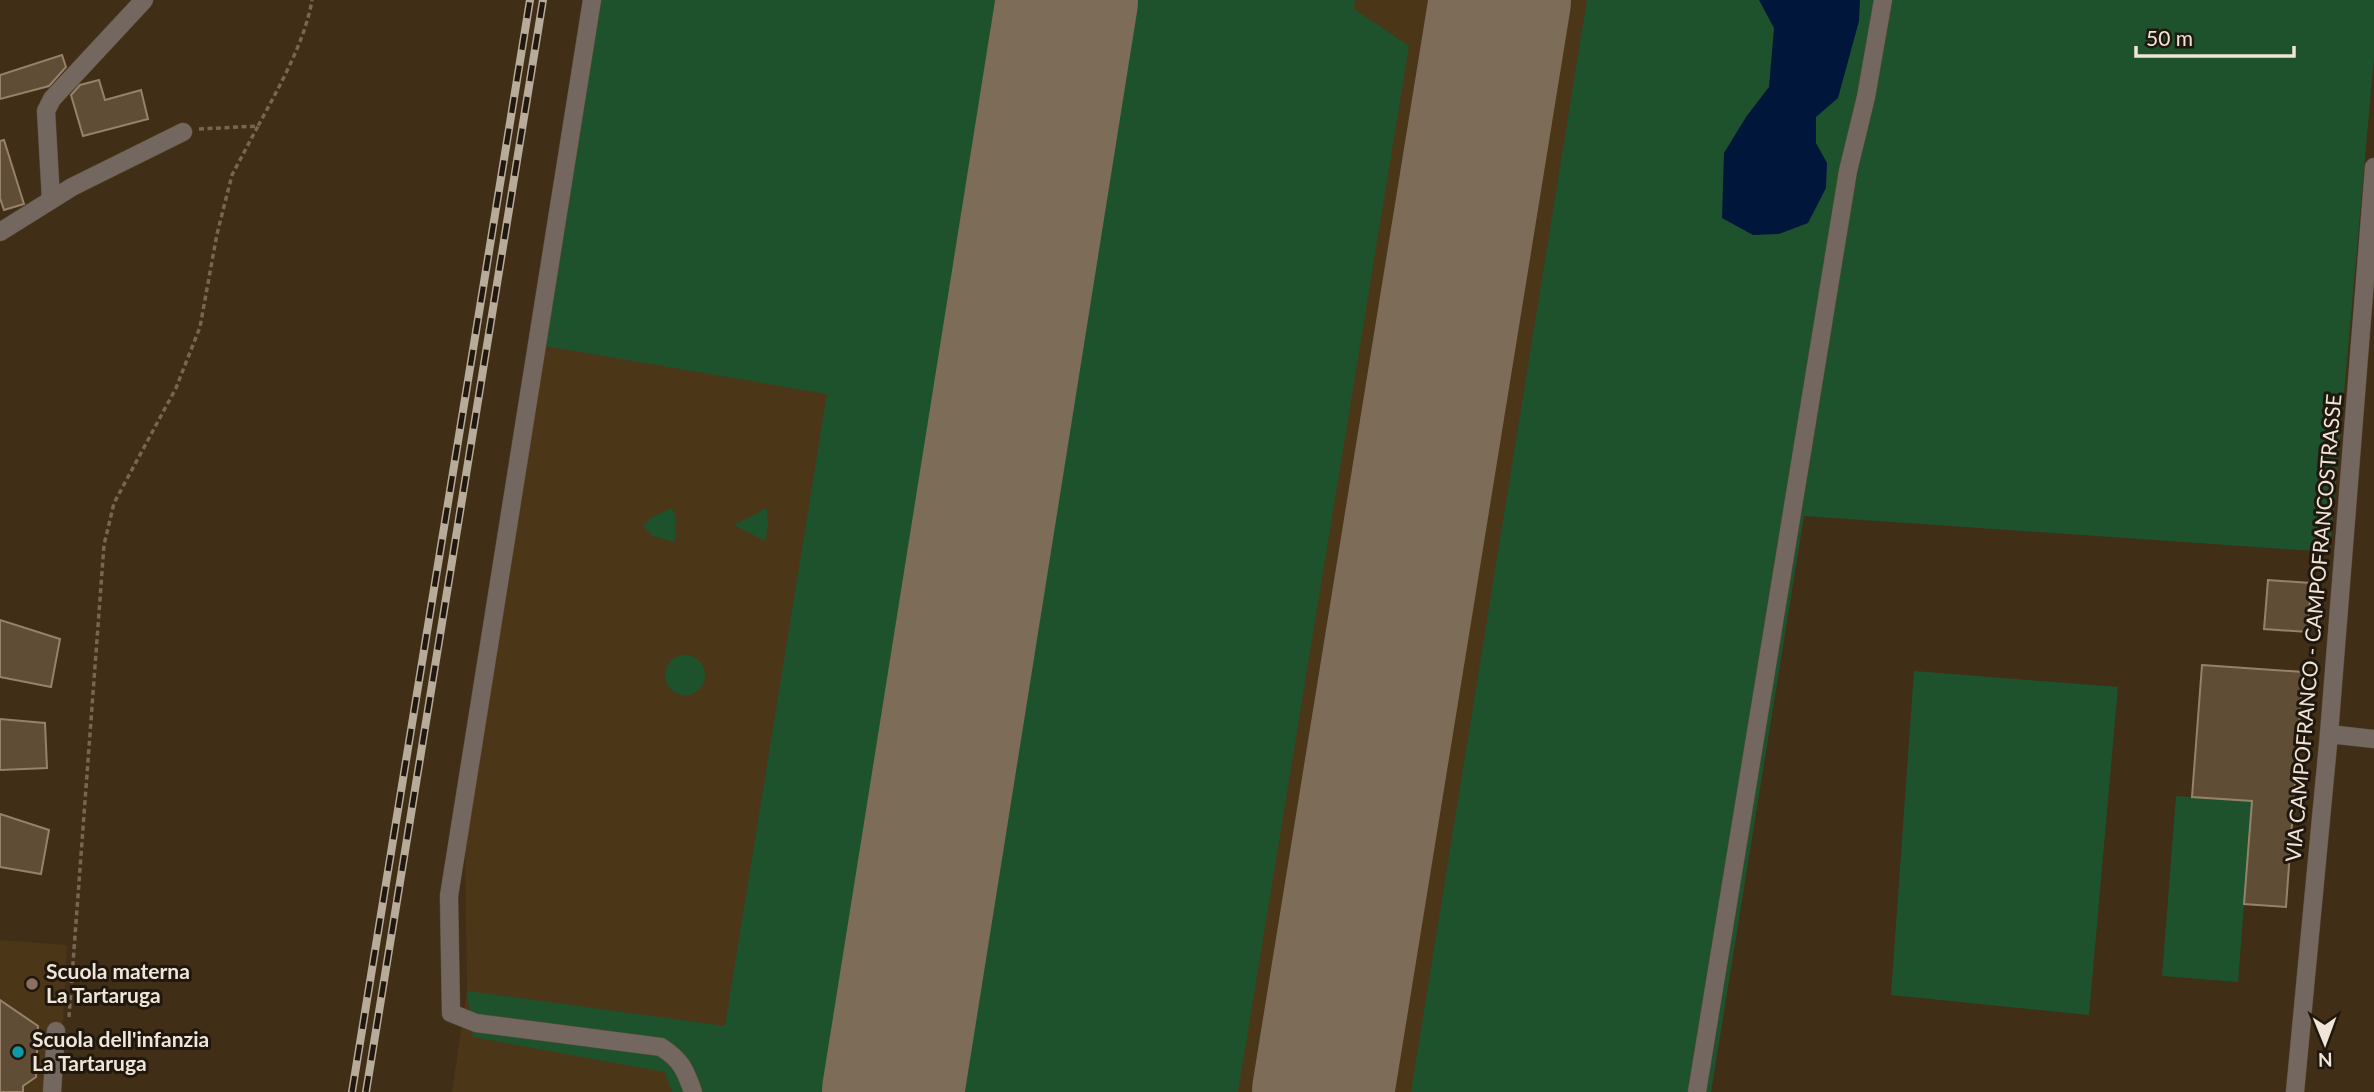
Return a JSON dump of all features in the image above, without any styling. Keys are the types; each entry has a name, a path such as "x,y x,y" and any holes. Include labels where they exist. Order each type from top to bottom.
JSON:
{"street":[{"path":"51,200 46,111 52,99 144,0"},
{"path":"592,0 449,896 451,1013 476,1023 661,1047 677,1058 693,1092"},
{"path":"1697,1092 1848,171 1866,96 1883,0"},
{"path":"0,232 72,187 183,132"},
{"name":"VIA CAMPOFRANCO - CAMPOFRANCOSTRASSE","path":"2295,1092 2329,734 2374,167"},
{"path":"2329,734 2374,739"},
{"path":"52,1092 62,1027"}],"path":[{"path":"62,1027 104,545 114,503 176,388 201,327 217,234 232,175 278,88 301,35 312,0"},
{"path":"183,132 216,127 258,126"}],"shaded area":[{"path":"588,0 1887,0 1711,1092 452,1092 467,991 465,849"},
{"name":"Scuola materna La Tartaruga","path":"0,940 67,945 63,1023 51,1026 48,1092 0,1092"}],"green space":[{"path":"588,0 1355,0 1354,9 1409,46 1238,1092 672,1092 665,1072 473,1037 467,991 725,1026 827,394 545,346"},
{"path":"1587,0 2374,0 2374,57 2330,552 1804,516 1711,1092 1411,1092"},
{"path":"672,508 675,516 675,542 653,536 643,526 652,517"},
{"path":"767,508 768,527 765,541 734,525"},
{"path":"685,655 693,656 699,661 704,667 704,683 699,689 693,694 685,695 677,694 671,689 666,683 665,675 666,667 671,661 677,656"},
{"path":"1914,671 2118,687 2089,1015 1891,995"},
{"path":"2176,796 2252,801 2238,982 2162,976"}],"water":[{"path":"1759,0 1860,0 1859,21 1838,98 1816,117 1816,143 1827,163 1826,188 1808,223 1779,234 1753,235 1722,218 1724,153 1746,117 1769,87 1774,28"}],"building":[{"path":"62,55 66,67 49,86 0,99 0,75"},
{"path":"99,80 105,100 141,90 148,119 83,136 71,95 80,85"},
{"path":"4,140 24,204 4,210 0,198 0,141"},
{"path":"2268,580 2311,583 2308,632 2264,629"},
{"path":"0,620 60,639 51,687 0,677"},
{"path":"2202,665 2303,672 2286,907 2244,904 2252,801 2192,797"},
{"path":"0,719 45,723 47,768 0,770"},
{"path":"0,814 49,830 41,874 0,867"},
{"name":"Scuola dell'infanzia La Tartaruga","path":"0,1000 38,1026 36,1077 23,1086 23,1092 0,1092"}],"runway":[{"path":"893,1092 1067,0"},
{"path":"1323,1092 1500,0"}],"railway":[{"path":"352,1092 530,0"},
{"path":"366,1092 543,0"}],"place":[{"name":"Scuola materna La Tartaruga","path":"32,984"},
{"name":"Scuola dell'infanzia La Tartaruga","path":"18,1052"}]}
